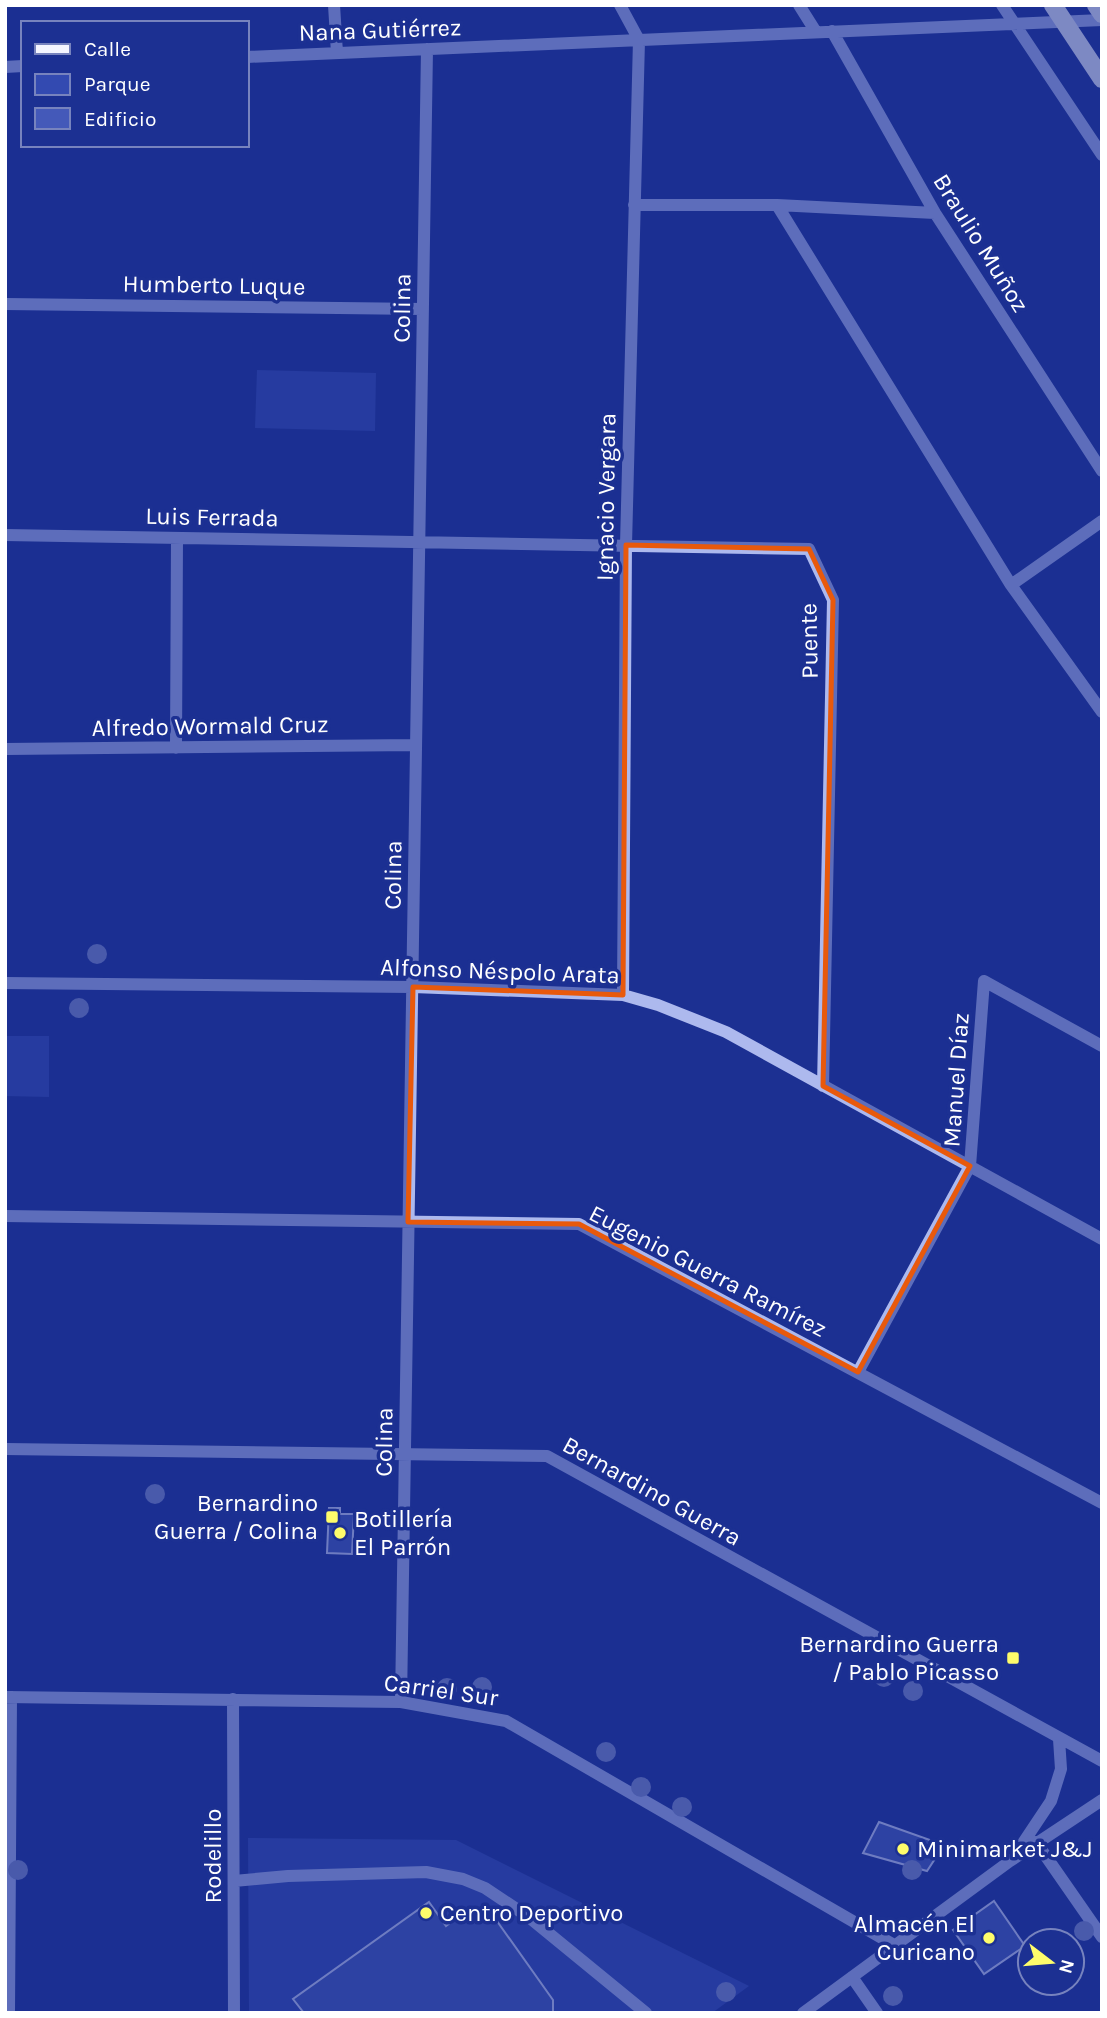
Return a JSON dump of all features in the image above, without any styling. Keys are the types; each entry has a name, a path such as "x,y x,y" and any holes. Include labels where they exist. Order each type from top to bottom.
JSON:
{"main road":[{"path":"1053,5 1102,79"},
{"path":"1096,5 1102,17"}],"street":[{"path":"334,5 337,53"},
{"path":"620,5 639,40"},
{"path":"799,5 816,32"},
{"path":"1002,5 1102,155"},
{"name":"Nana Gutiérrez","path":"248,57 1064,21 1102,17"},
{"name":"Braulio Muñoz","path":"832,31 935,213 1102,471"},
{"name":"Ignacio Vergara","path":"623,995 626,545 639,40"},
{"name":"Colina","path":"401,1702 426,49"},
{"path":"634,205 777,205 935,213"},
{"path":"777,205 1011,584 1102,712"},
{"name":"Humberto Luque","path":"5,304 423,309"},
{"path":"1011,584 1102,521"},
{"name":"Luis Ferrada","path":"5,535 419,541"},
{"path":"176,748 177,538"},
{"name":"Puente","path":"419,541 810,549 833,600 823,1086"},
{"name":"Alfredo Wormald Cruz","path":"5,749 416,745"},
{"name":"Manuel Díaz","path":"858,1372 971,1166 984,981 1102,1046"},
{"name":"Alfonso Néspolo Arata","path":"5,984 413,987 623,995 658,1004 726,1032 1102,1239"},
{"name":"Eugenio Guerra Ramírez","path":"5,1216 579,1224 1102,1503"},
{"name":"Bernardino Guerra","path":"5,1449 547,1456 1102,1761"},
{"path":"8,1697 9,2013"},
{"name":"Carriel Sur","path":"8,1697 401,1702 506,1721 894,1945"},
{"name":"Rodelillo","path":"233,1699 234,2013"},
{"path":"1010,1861 1051,1801 1061,1769 1059,1739"},
{"path":"803,2013 1036,1842 1102,1800"},
{"path":"1036,1842 1102,1937"},
{"path":"234,1881 288,1876 426,1872 463,1879 485,1888 530,1918 646,2013"},
{"path":"852,1977 877,2013"}],"highlighted area":[{"path":"626,545 809,549 833,600 823,1086 970,1166 858,1372 579,1224 408,1222 413,987 623,995"}],"green space":[{"path":"257,370 376,373 375,431 255,428"},
{"path":"5,1036 49,1036 49,1097 5,1096"},
{"name":"Centro Deportivo","path":"248,1838 456,1840 749,1986 712,2013 249,2013"}],"building":[{"name":"Botillería El Parrón","path":"329,1508 340,1508 340,1514 354,1514 352,1554 327,1553"},
{"name":"Minimarket J&J","path":"879,1822 944,1845 927,1871 863,1853"},
{"name":"Almacén El Curicano","path":"994,1901 1016,1933 1016,1952 984,1974 953,1930"},
{"path":"429,1902 446,1926 468,1909 473,1916 487,1907 553,2000 553,2013 304,2013 293,1999"}],"place":[{"name":"Bernardino Guerra / Colina","path":"332,1517"},
{"name":"Botillería El Parrón","path":"340,1533"},
{"name":"Bernardino Guerra / Pablo Picasso","path":"1013,1658"},
{"name":"Minimarket J&J","path":"903,1849"},
{"name":"Centro Deportivo","path":"426,1913"},
{"name":"Almacén El Curicano","path":"989,1938"}]}
